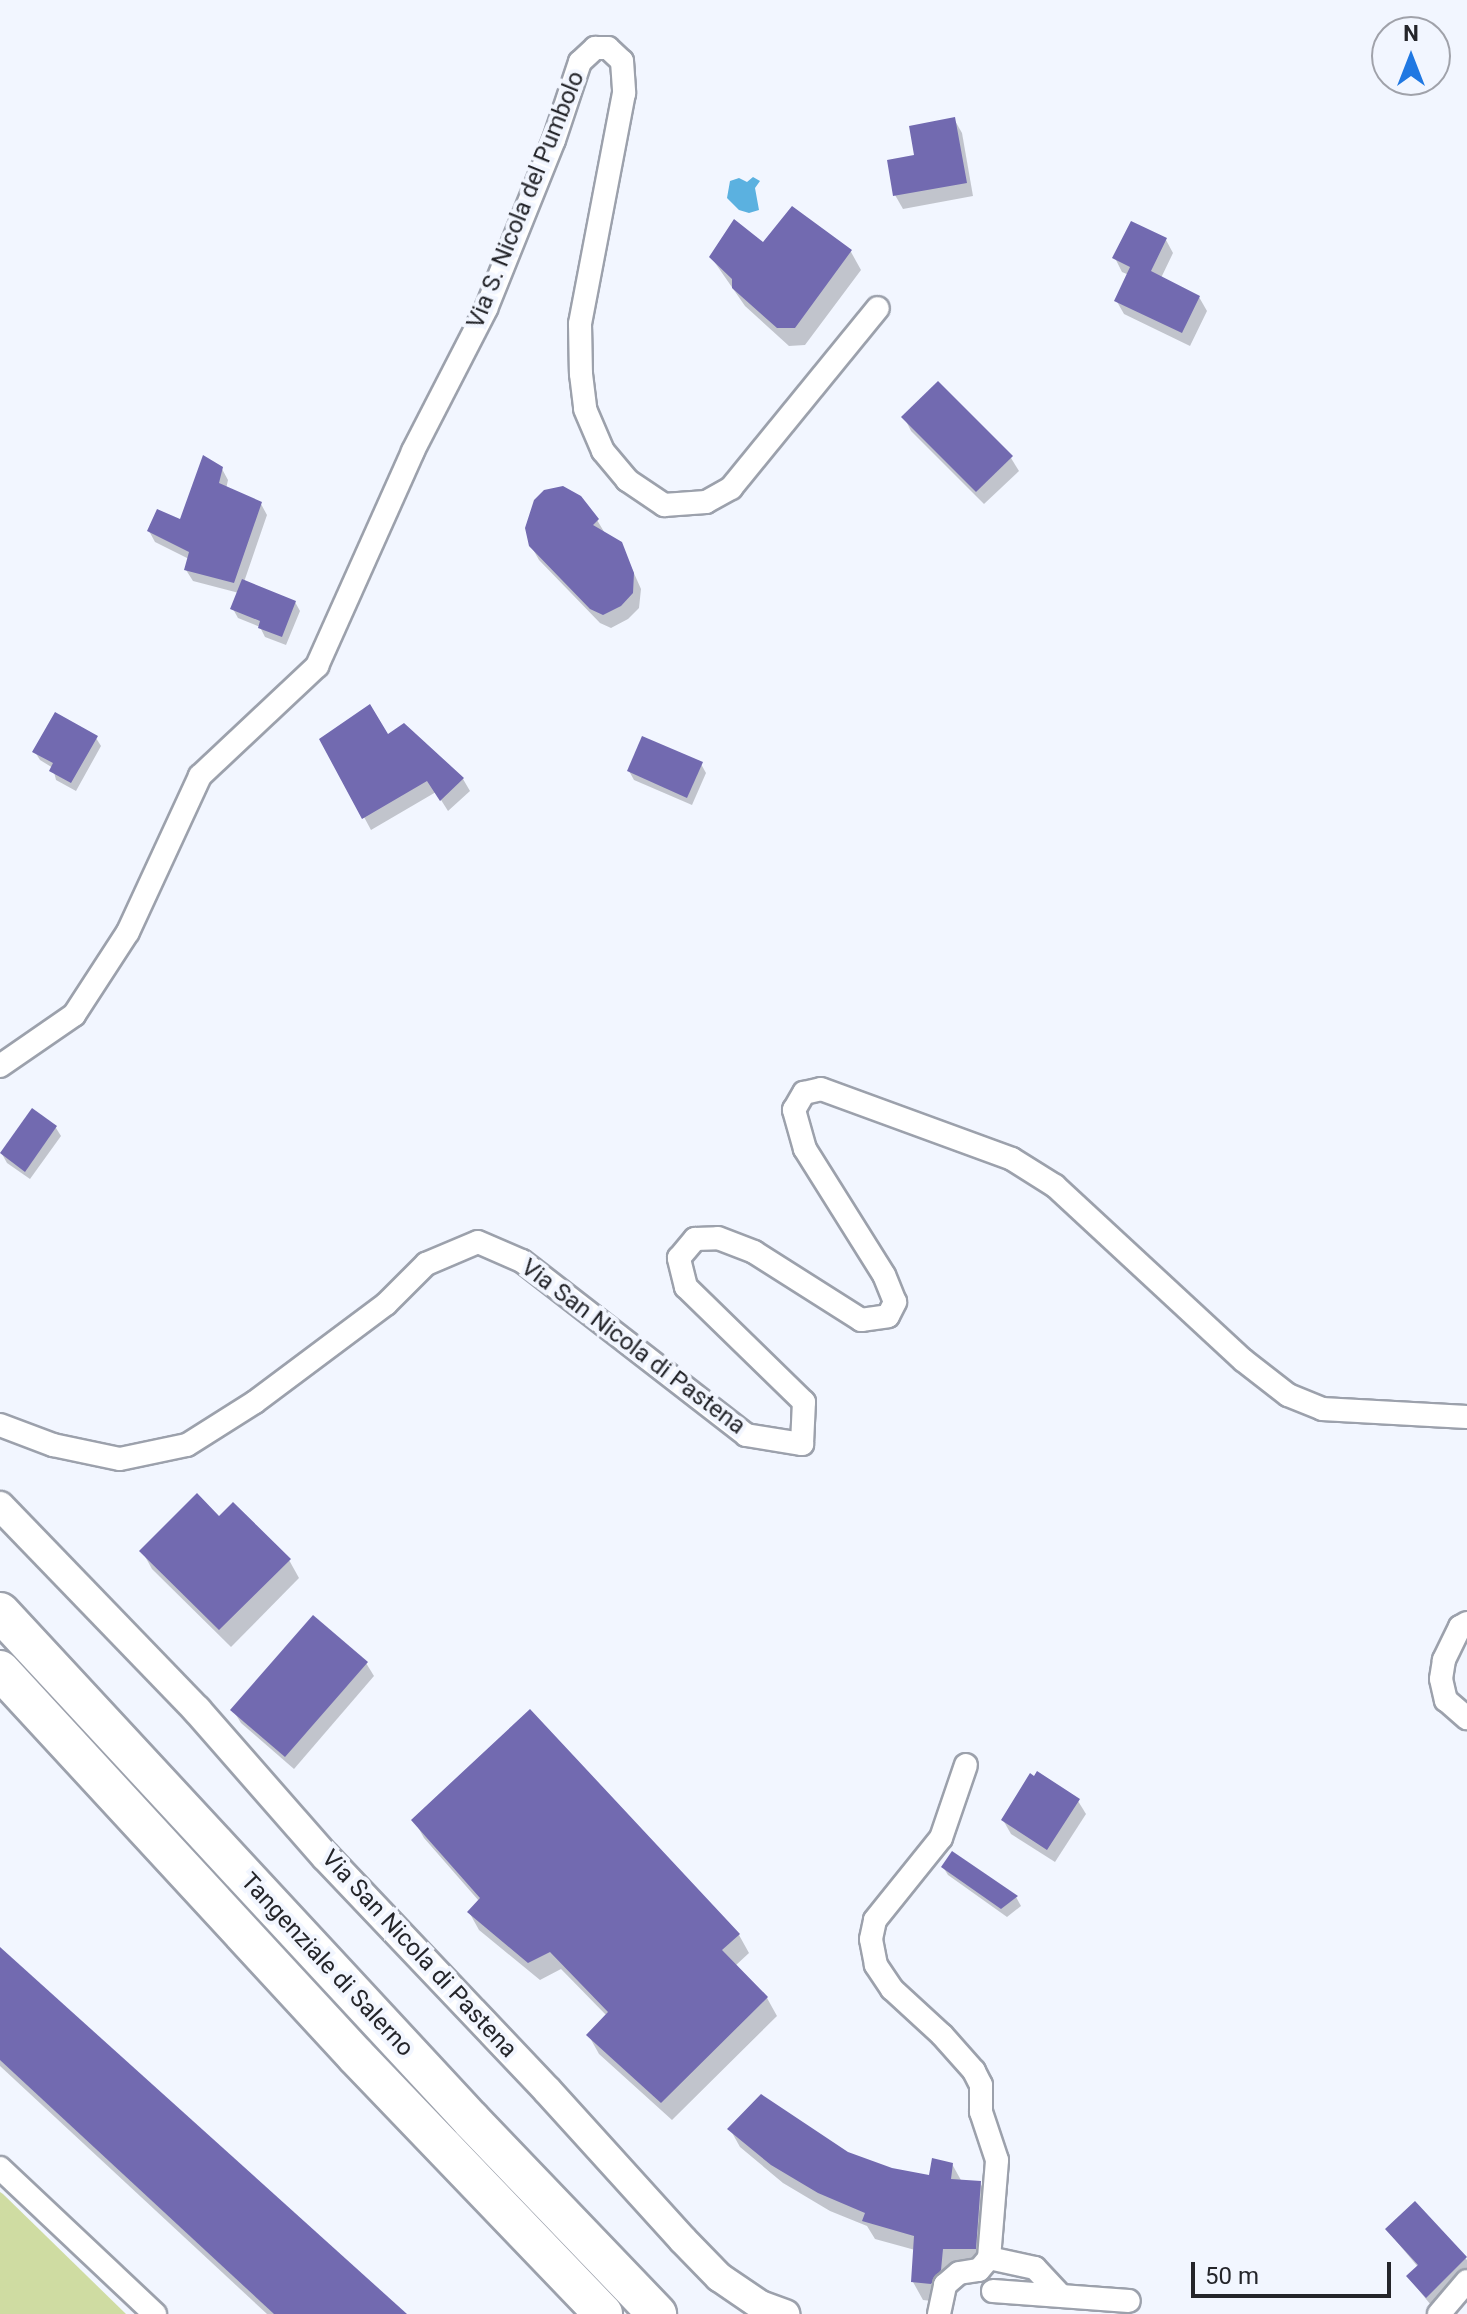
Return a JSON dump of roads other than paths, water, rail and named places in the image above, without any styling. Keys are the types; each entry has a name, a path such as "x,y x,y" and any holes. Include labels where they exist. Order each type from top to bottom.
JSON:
{"highway":[{"name":"Tangenziale di Salerno","path":"0,1612 481,2131 657,2314"},
{"name":"Tangenziale di Salerno","path":"0,1670 356,2056 603,2314"}],"street":[{"name":"Via S. Nicola del Pumbolo","path":"0,1066 74,1015 128,932 170,834 200,776 317,666 413,451 486,309 554,140 580,62 595,48 608,48 622,61 624,93 580,324 581,374 585,409 603,451 627,480 664,505 706,502 731,488 878,308"},
{"name":"Via San Nicola di Pastena","path":"0,1425 53,1445 120,1459 187,1445 255,1402 386,1304 426,1264 478,1242 522,1261 746,1435 802,1444 804,1402 686,1287 679,1258 695,1239 718,1238 754,1252 861,1320 888,1316 895,1302 884,1275 805,1149 794,1110 804,1093 821,1089 1012,1159 1055,1186 1243,1360 1288,1395 1322,1409 1467,1417"},
{"name":"Via San Nicola di Pastena","path":"0,1506 197,1710 325,1856 547,2090 683,2240 719,2277 760,2305 785,2314"},
{"path":"1467,1623 1460,1627 1444,1660 1441,1679 1446,1700 1467,1718"},
{"path":"939,2314 945,2285 959,2273 979,2270 989,2258 997,2160 981,2112 981,2085 942,2035 892,1989 876,1965 871,1939 875,1920 941,1838 966,1765"},
{"path":"0,2168 155,2314"},
{"path":"989,2258 1035,2268 1060,2295"},
{"path":"1439,2314 1467,2281"},
{"path":"993,2291 1129,2301"}],"water":[{"path":"753,177 760,181 755,188 759,210 749,213 739,210 727,198 730,181 739,178 747,182"}]}
